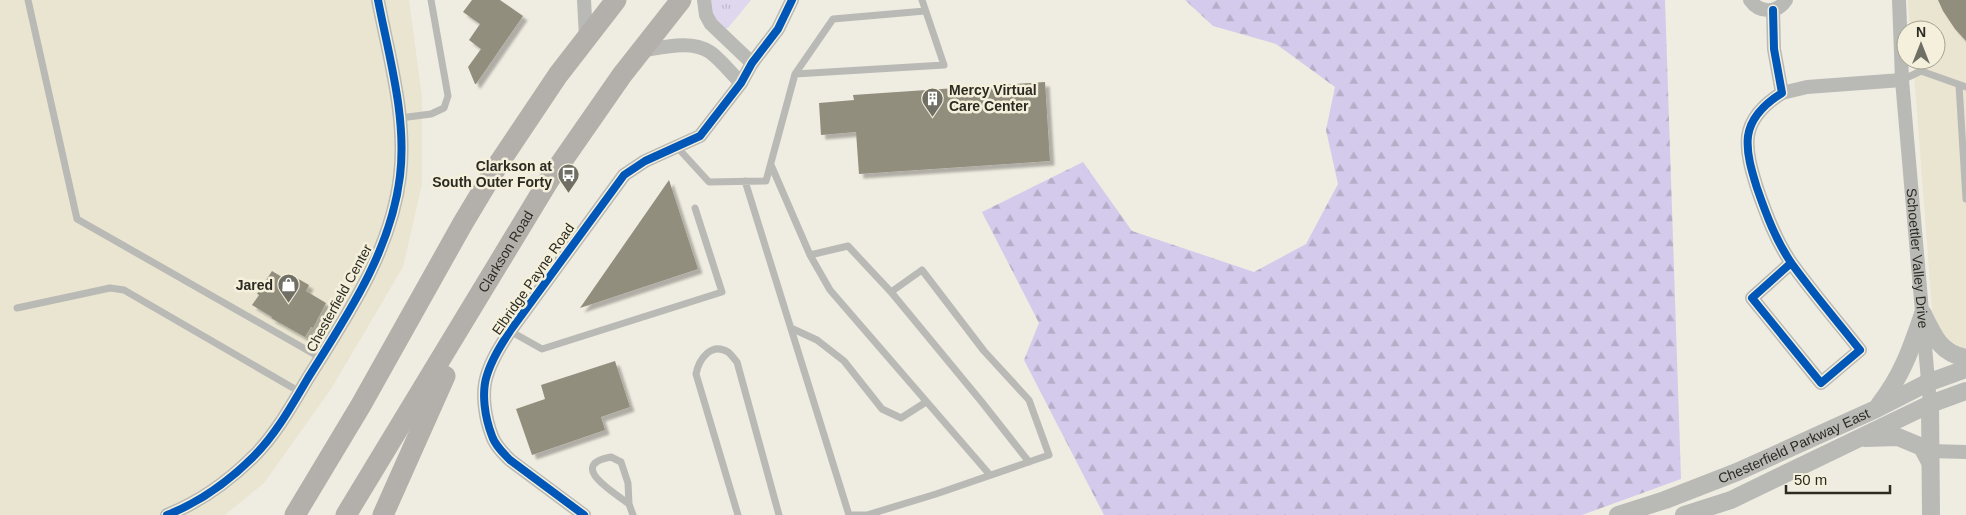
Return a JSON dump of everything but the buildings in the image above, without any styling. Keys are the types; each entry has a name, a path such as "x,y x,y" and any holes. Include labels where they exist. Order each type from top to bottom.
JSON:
{"main road":[{"path":"295,515 361,405 462,223 499,163 530,115 586,37 616,0"},
{"name":"Clarkson Road","path":"346,515 549,180 590,118 681,0"},
{"path":"384,515 480,296"}],"street":[{"name":"Chesterfield Center","path":"167,515 191,510 255,455 273,433 300,392 375,264 395,205 402,150 400,118 378,0"},
{"path":"584,0 586,37"},
{"path":"704,0 706,15 711,24 752,63"},
{"name":"Elbridge Payne Road","path":"576,513 510,460 492,437 486,408 486,382 497,352 510,330 624,175 645,161 700,136 778,29 792,0"},
{"path":"1750,0 1759,9 1786,3 1774,49 1782,93"},
{"name":"Schoettler Valley Drive","path":"1899,0 1902,80 1930,404 1931,515"},
{"path":"640,51 678,45 695,46 710,52 740,83"},
{"path":"1791,263 1752,298 1821,383 1860,350 1791,263 1773,229 1753,175 1748,152 1748,135 1756,116 1765,104 1782,93 1807,86 1902,80"},
{"path":"1923,314 1936,342 1959,356 1966,358"},
{"path":"1876,409 1898,378 1908,358 1923,314"},
{"name":"Chesterfield Parkway East","path":"1618,515 1665,500 1737,472 1876,409 1927,383 1966,369"},
{"name":"Chesterfield Parkway East","path":"1684,515 1731,500 1930,404 1966,391"},
{"path":"1860,438 1898,437 1922,447 1930,457 1966,452"}],"lane":[{"path":"28,0 78,219 321,358"},
{"path":"400,118 431,114 444,108 448,96 431,0"},
{"path":"795,74 944,65 922,0"},
{"path":"677,147 709,182 766,181 795,74 833,19 925,11"},
{"path":"1902,80 1921,71 1963,86 1966,199"},
{"path":"770,165 810,255 830,290 990,475"},
{"path":"745,181 849,515 867,515 936,494 1049,455 1029,400 984,351 922,270 891,292"},
{"path":"510,330 542,349 722,292 695,208"},
{"path":"810,255 848,246 891,292 981,400 1029,462"},
{"path":"17,308 110,288 124,290 300,392"},
{"path":"791,328 818,340 844,361 882,409 901,418 926,402"},
{"path":"738,515 696,374 698,363 706,353 716,350 728,352 737,362 779,515"},
{"path":"629,504 595,479 594,465 601,459 611,457 621,462 628,483 629,504 633,515"}],"shaded area":[{"path":"0,0 409,0 422,97 422,184 403,267 331,389 264,483 225,515 0,515"},
{"path":"1908,0 1966,0 1966,349 1959,347 1947,338 1936,324 1932,309 1914,70 1946,70 1946,20 1909,20"}],"green space":[{"path":"708,0 751,0 728,28 717,28"},
{"path":"1185,0 1665,0 1681,479 1582,515 1104,515 1024,360 1039,323 982,212 1083,162 1132,231 1254,272 1306,244 1338,184 1326,130 1335,87 1276,44 1213,26"}],"cycle path":[{"path":"167,515 191,504 224,482 254,456 277,429 352,307 377,257 395,204 402,154 396,88 378,0"},
{"path":"584,515 510,460 495,443 485,406 484,390 489,369 510,331 624,175 645,161 700,136 741,83 752,63 778,29 792,0"},
{"path":"1773,10 1774,49 1782,93 1770,101 1752,122 1748,136 1751,169 1776,237 1786,255 1808,286 1860,350 1821,383 1752,298 1791,263"}],"place":[{"name":"Mercy Virtual Care Center","path":"933,117"},
{"name":"Clarkson at South Outer Forty","path":"568,193"},
{"name":"Jared","path":"289,304"}]}
